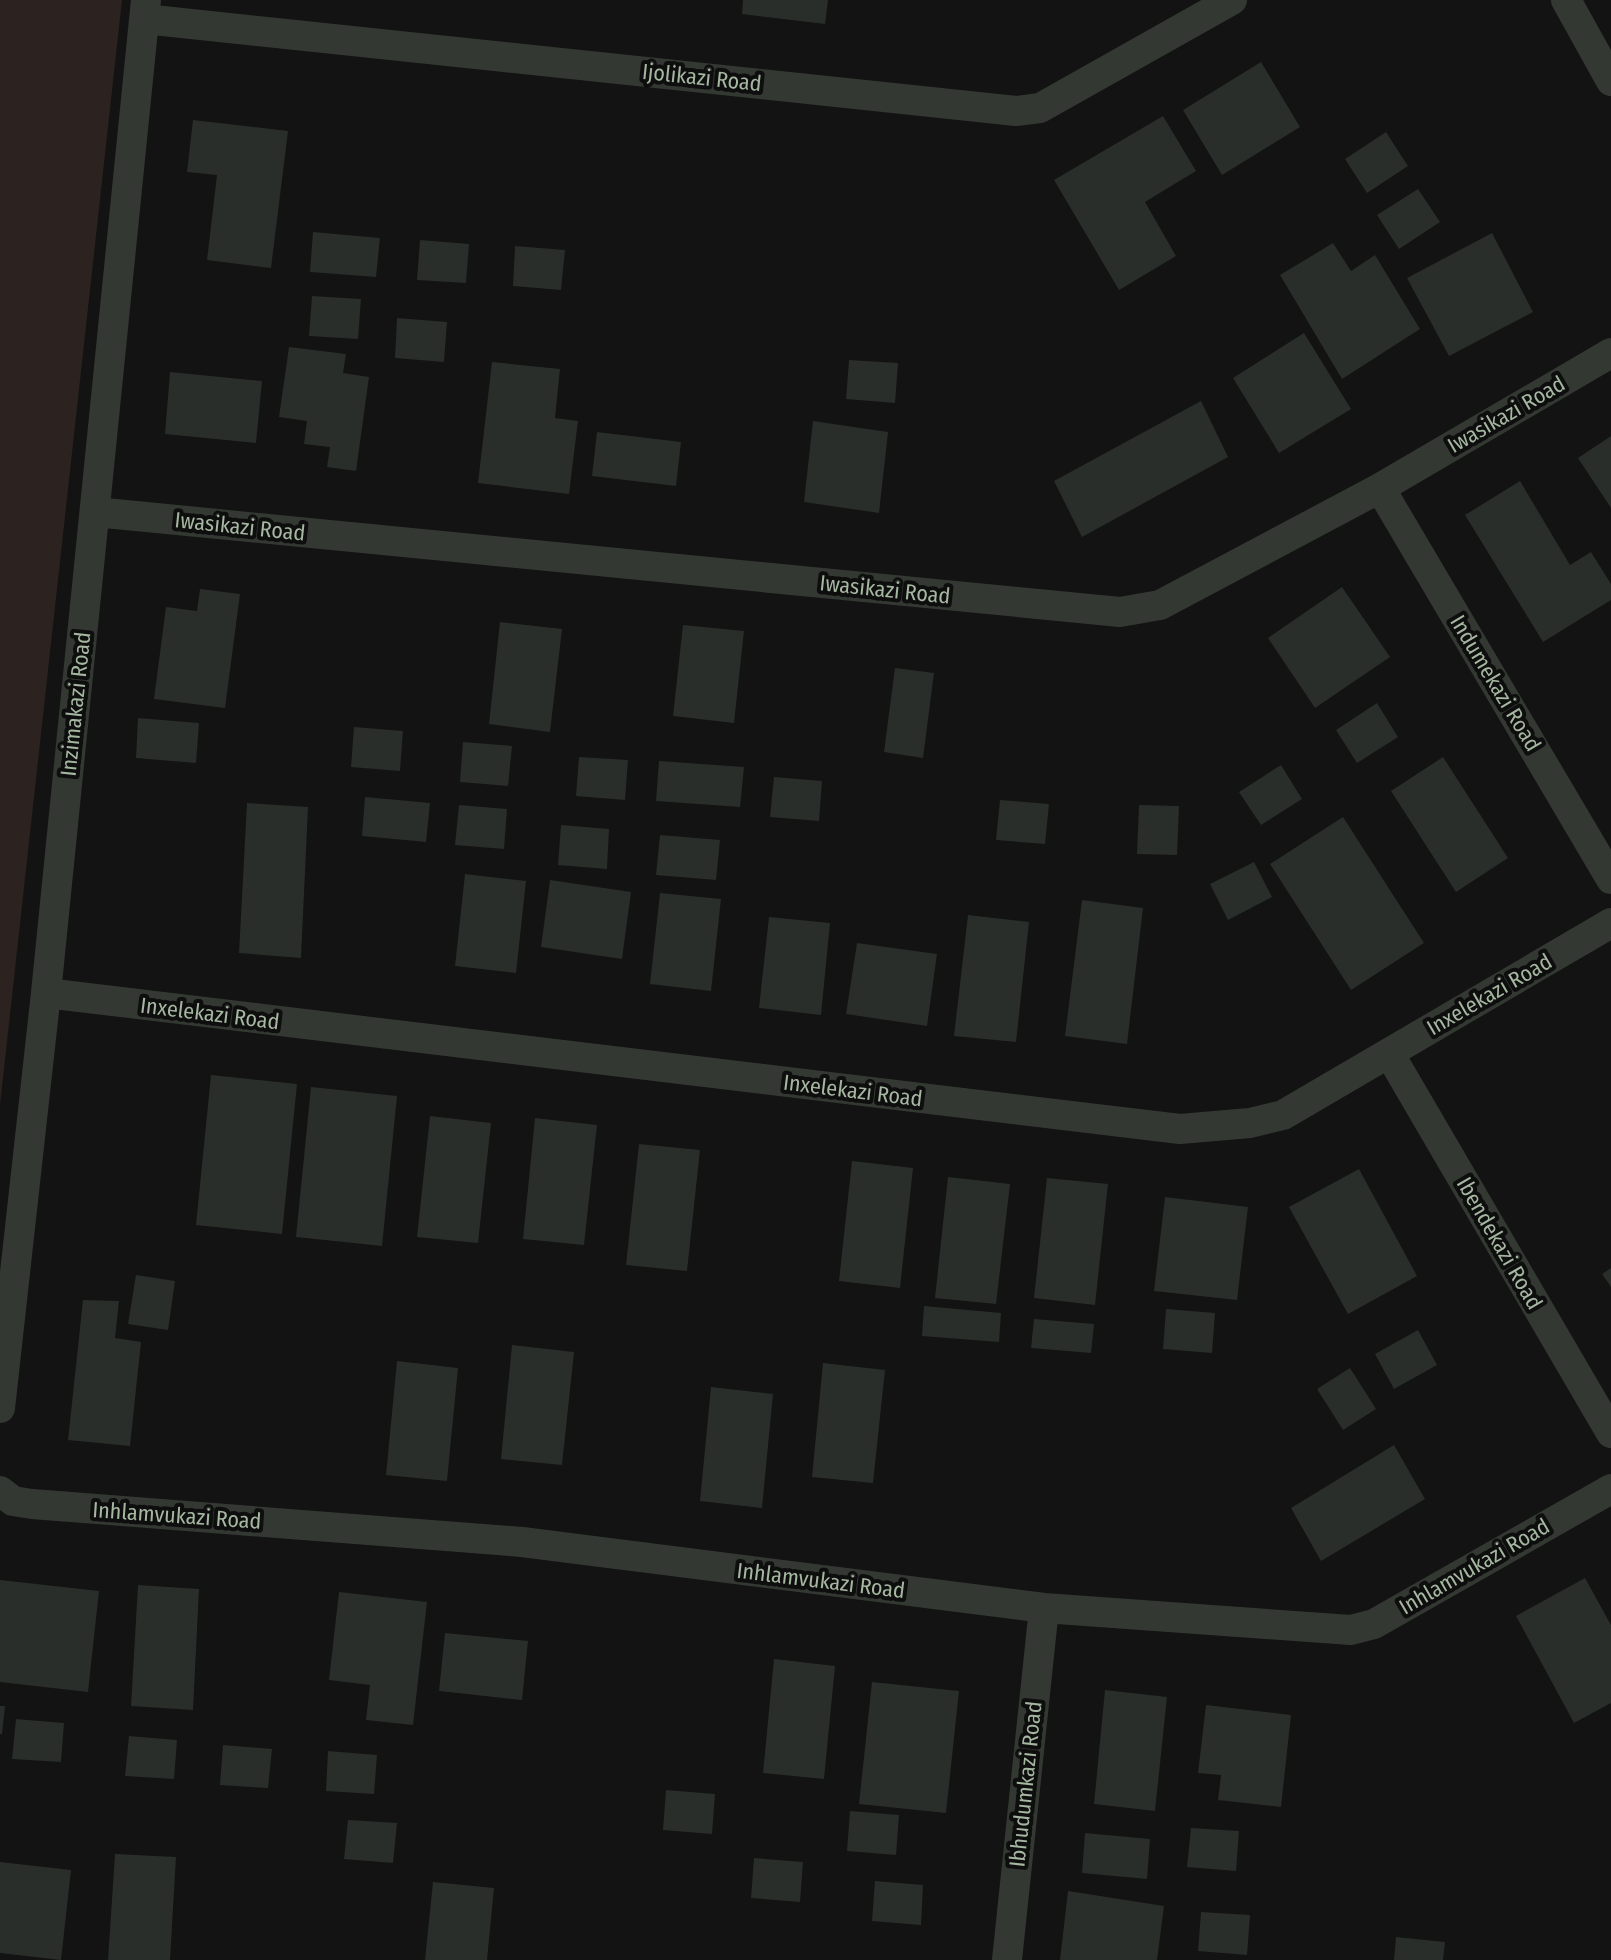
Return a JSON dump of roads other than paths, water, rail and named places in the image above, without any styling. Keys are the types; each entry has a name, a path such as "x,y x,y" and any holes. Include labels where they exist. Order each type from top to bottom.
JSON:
{"street":[{"name":"Ijolikazi Road","path":"145,9 1016,111 1040,108 1232,0"},
{"path":"1566,0 1611,81"},
{"name":"Inzimakazi Road","path":"0,1408 46,993 145,9"},
{"name":"Iwasikazi Road","path":"95,512 1120,612 1160,605 1380,488 1611,353"},
{"name":"Indumekazi Road","path":"1380,488 1611,879"},
{"name":"Inxelekazi Road","path":"46,993 1180,1129 1250,1123 1283,1115 1611,923"},
{"name":"Ibendekazi Road","path":"1389,1053 1611,1433"},
{"name":"Inhlamvukazi Road","path":"0,1491 13,1501 32,1504 522,1542 1044,1608 1351,1630 1363,1628 1611,1489"},
{"name":"Ibhudumkazi Road","path":"1007,1960 1044,1608"}]}
